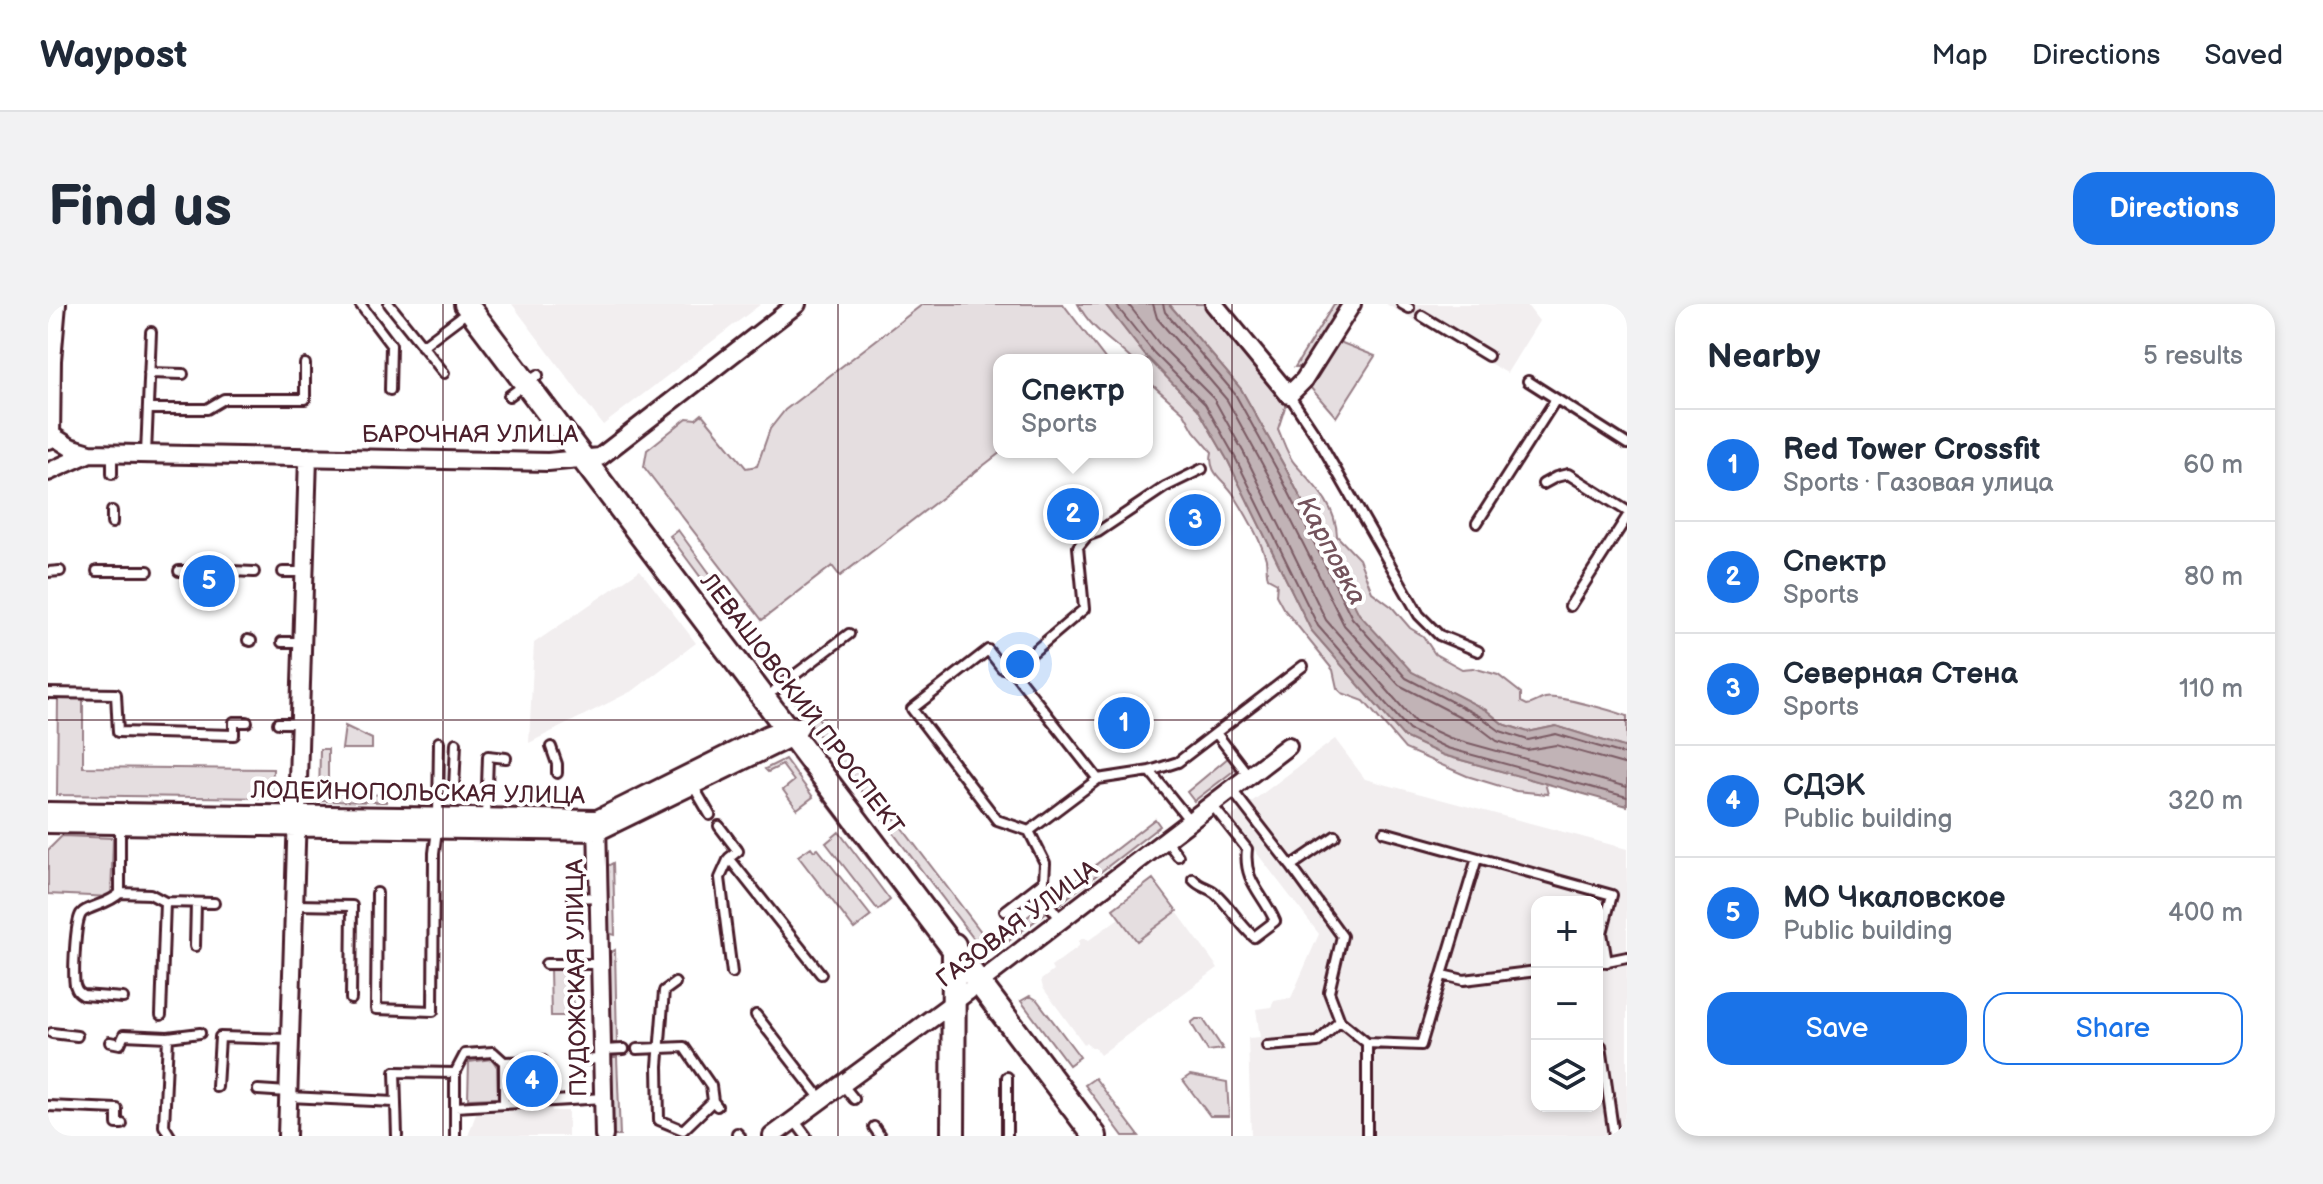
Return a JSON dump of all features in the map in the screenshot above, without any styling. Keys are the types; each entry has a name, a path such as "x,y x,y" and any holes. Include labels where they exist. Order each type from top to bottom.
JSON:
{"street":[{"path":"48,435 48,360 54,304"},
{"name":"БАРОЧНАЯ УЛИЦА","path":"48,435 90,453 112,454 548,462 592,458 797,304"},
{"path":"1214,304 1289,395 1346,324 1352,304"},
{"name":"ЛЕВАШОВСКИЙ ПРОСПЕКТ","path":"474,305 524,385 592,458 950,936 1069,1090 1112,1136"},
{"name":"БАРОЧНАЯ УЛИЦА","path":"48,472 90,453"},
{"path":"287,1136 308,457"},
{"name":"ЛЕВАШОВСКИЙ ПРОСПЕКТ","path":"723,632 775,690 793,729"},
{"name":"ЛОДЕЙНОПОЛЬСКАЯ УЛИЦА","path":"48,824 120,819 486,824 556,819 597,825 793,729"},
{"name":"ГАЗОВАЯ УЛИЦА","path":"772,1136 948,1007 1288,746"},
{"name":"ЛОДЕЙНОПОЛЬСКАЯ УЛИЦА","path":"48,811 120,819"},
{"name":"ПУДОЖСКАЯ УЛИЦА","path":"597,825 604,1136"},
{"path":"940,1136 950,936"},
{"path":"948,1007 953,1136"},
{"name":"ЛЕВАШОВСКИЙ ПРОСПЕКТ","path":"1069,1090 1095,1136"}],"lane":[{"path":"360,304 391,345 390,390"},
{"path":"389,304 444,373"},
{"path":"422,346 474,305"},
{"path":"1422,316 1488,356"},
{"path":"146,454 151,332"},
{"path":"148,409 207,409 224,399 305,399 305,364"},
{"path":"149,373 183,374"},
{"path":"1528,381 1627,444"},
{"path":"1289,395 1317,437 1419,615 1439,635 1478,651"},
{"path":"1477,523 1556,399"},
{"path":"112,454 112,474"},
{"path":"1012,670 1084,609 1078,547 1087,536 1098,532 1165,487 1202,469"},
{"path":"1543,484 1568,474 1627,511"},
{"path":"112,511 112,523"},
{"path":"1570,606 1627,517"},
{"path":"48,572 60,571"},
{"path":"97,571 148,571"},
{"path":"179,571 204,571"},
{"path":"231,571 254,572"},
{"path":"283,572 304,572"},
{"path":"775,690 849,634"},
{"path":"282,642 302,642"},
{"path":"1005,911 1044,881 1045,863 1029,831 997,820 912,709 988,650 1002,668 1012,670 1098,779"},
{"path":"1029,831 1098,779 1150,771 1178,762 1303,666"},
{"path":"48,693 116,694 118,732 234,735 234,722 247,722"},
{"path":"278,723 299,723"},
{"path":"1216,733 1249,776"},
{"path":"377,893 376,1009 433,1011 434,853 431,823 438,789 439,742"},
{"path":"438,789 454,789 456,743"},
{"path":"551,747 557,773"},
{"path":"486,824 488,756 506,758"},
{"path":"1150,771 1190,821"},
{"path":"690,780 710,815"},
{"path":"1232,790 1342,936 1329,992 1340,1021 1367,1043 1421,1045 1477,858"},
{"path":"1193,879 1197,885 1214,892 1240,925 1254,937 1275,921 1268,905 1253,886 1245,866 1247,849 1212,805"},
{"path":"120,819 120,893"},
{"path":"719,826 738,851 729,858 720,878 732,973"},
{"path":"1384,832 1612,895 1603,929"},
{"path":"1291,866 1335,836"},
{"path":"1166,840 1178,856"},
{"path":"729,858 821,974"},
{"path":"1036,887 1061,920"},
{"path":"123,998 83,995 75,984 80,915 88,908 109,902 120,893 150,894 165,902 214,903"},
{"path":"573,898 599,897"},
{"path":"161,1015 165,902"},
{"path":"195,946 196,903"},
{"path":"294,905 352,906 351,999"},
{"path":"1603,962 1627,957"},
{"path":"546,964 600,964"},
{"path":"1442,975 1464,980 1531,972"},
{"path":"637,1049 662,1048 684,1047 711,1086 715,1104 683,1130 659,1120 658,1066 662,1048 664,991 675,983"},
{"path":"756,1015 821,1100"},
{"path":"1267,1046 1318,1042 1340,1021"},
{"path":"52,1033 77,1036"},
{"path":"110,1042 120,1044 124,1035 168,1037 200,1033"},
{"path":"168,1037 164,1126 170,1136"},
{"path":"229,1089 216,1089 220,1037 292,1050"},
{"path":"1367,1043 1367,1136"},
{"path":"575,1060 624,1049"},
{"path":"455,1136 455,1073 465,1054 493,1052 504,1062 543,1061"},
{"path":"1603,1060 1614,1136"},
{"path":"504,1062 504,1104"},
{"path":"397,1136 395,1072 455,1073"},
{"path":"1007,1077 1007,1136"},
{"path":"842,1084 854,1099"},
{"path":"258,1090 394,1102"},
{"path":"455,1107 604,1098"},
{"path":"48,1106 117,1109 120,1124 117,1136"},
{"path":"794,1120 806,1136"},
{"path":"153,1125 164,1126"}],"shaded area":[{"path":"512,304 761,304 603,425"},
{"path":"923,304 1063,304 1101,354 993,354 993,458 840,576 832,566 762,620 644,467 647,450 687,418 696,419 702,414 746,468 757,466 770,429 785,410"},
{"path":"1078,304 1105,304 1144,354 1125,354 1083,313"},
{"path":"1169,304 1206,304 1286,404 1278,429 1292,460 1329,505 1337,536 1359,559 1372,592 1392,607 1410,628 1423,636 1435,654 1462,669 1473,668 1498,675 1521,693 1521,702 1527,705 1545,698 1561,699 1627,716 1627,748 1556,726 1528,732 1503,724 1486,710 1412,673 1359,615 1287,471 1241,389"},
{"path":"1334,304 1342,304 1303,367 1295,367"},
{"path":"1386,304 1526,304 1539,321 1507,373"},
{"path":"1337,341 1375,356 1336,417 1309,386"},
{"path":"1153,363 1198,409 1228,461 1311,630 1404,737 1443,755 1545,783 1548,794 1516,791 1467,776 1405,749 1364,701 1337,688 1333,670 1283,608 1276,595 1277,583 1268,578 1266,559 1248,518 1214,471 1212,452 1184,413 1153,385"},
{"path":"678,530 735,608 728,614 670,536"},
{"path":"640,570 696,643 634,690 529,743 534,643"},
{"path":"746,623 786,676 779,682 739,628"},
{"path":"800,694 985,937 977,943 792,700"},
{"path":"58,697 83,698 83,767 273,769 272,798 57,795"},
{"path":"345,726 372,739 372,749 342,749"},
{"path":"1335,739 1365,779 1627,849 1627,1136 1251,1136 1248,1038 1260,1037 1256,1009 1271,1007 1274,1001 1291,998 1319,934 1230,818"},
{"path":"320,749 328,749 328,793 387,795 386,802 319,801"},
{"path":"798,755 928,927 923,931 793,759"},
{"path":"1229,757 1236,769 1194,801 1187,792"},
{"path":"785,759 813,797 797,809 783,790 794,781 782,765 768,772 765,769"},
{"path":"1155,819 1160,826 1059,904 1054,897"},
{"path":"839,832 890,900 878,910 826,843"},
{"path":"62,836 113,838 111,897 48,894 48,850"},
{"path":"811,847 814,851 818,849 871,916 854,929 798,856"},
{"path":"613,863 615,935 608,933 606,867"},
{"path":"1153,879 1218,968 1100,1055 1094,1047 1086,1042 1084,1044 1043,988 1041,980 1053,971 1051,967 1079,946 1079,941 1083,938 1089,940 1119,918 1113,909"},
{"path":"1153,879 1177,911 1137,941 1113,909"},
{"path":"1043,905 1048,911 1002,946 997,940"},
{"path":"615,950 617,1043 611,1043 608,954"},
{"path":"550,968 574,968 573,1016 551,1016"},
{"path":"1030,996 1037,1000 1080,1057 1069,1065 1021,1001"},
{"path":"1203,1019 1223,1049 1208,1051 1191,1023"},
{"path":"611,1057 617,1057 620,1136 613,1136"},
{"path":"492,1059 497,1067 498,1098 468,1099 469,1062"},
{"path":"1190,1075 1227,1082 1229,1116 1210,1116 1183,1080"},
{"path":"1095,1078 1139,1136 1123,1136 1085,1085"},
{"path":"551,1108 552,1111 568,1111 568,1136 468,1136 477,1111"}],"water":[{"path":"1105,304 1169,304 1241,389 1287,471 1359,614 1412,672 1486,710 1503,724 1528,732 1556,726 1627,748 1627,806 1443,755 1404,737 1311,630 1228,461 1198,409 1153,363 1153,354 1144,354"}],"place":[{"name":"Спектр","path":"1073,514"},
{"name":"Северная Стена","path":"1195,520"},
{"name":"МО Чкаловское","path":"209,581"},
{"name":"Red Tower Crossfit","path":"1124,723"},
{"name":"СДЭК","path":"532,1081"}],"water label":[{"name":"Карповка","path":"1331,551"}]}
